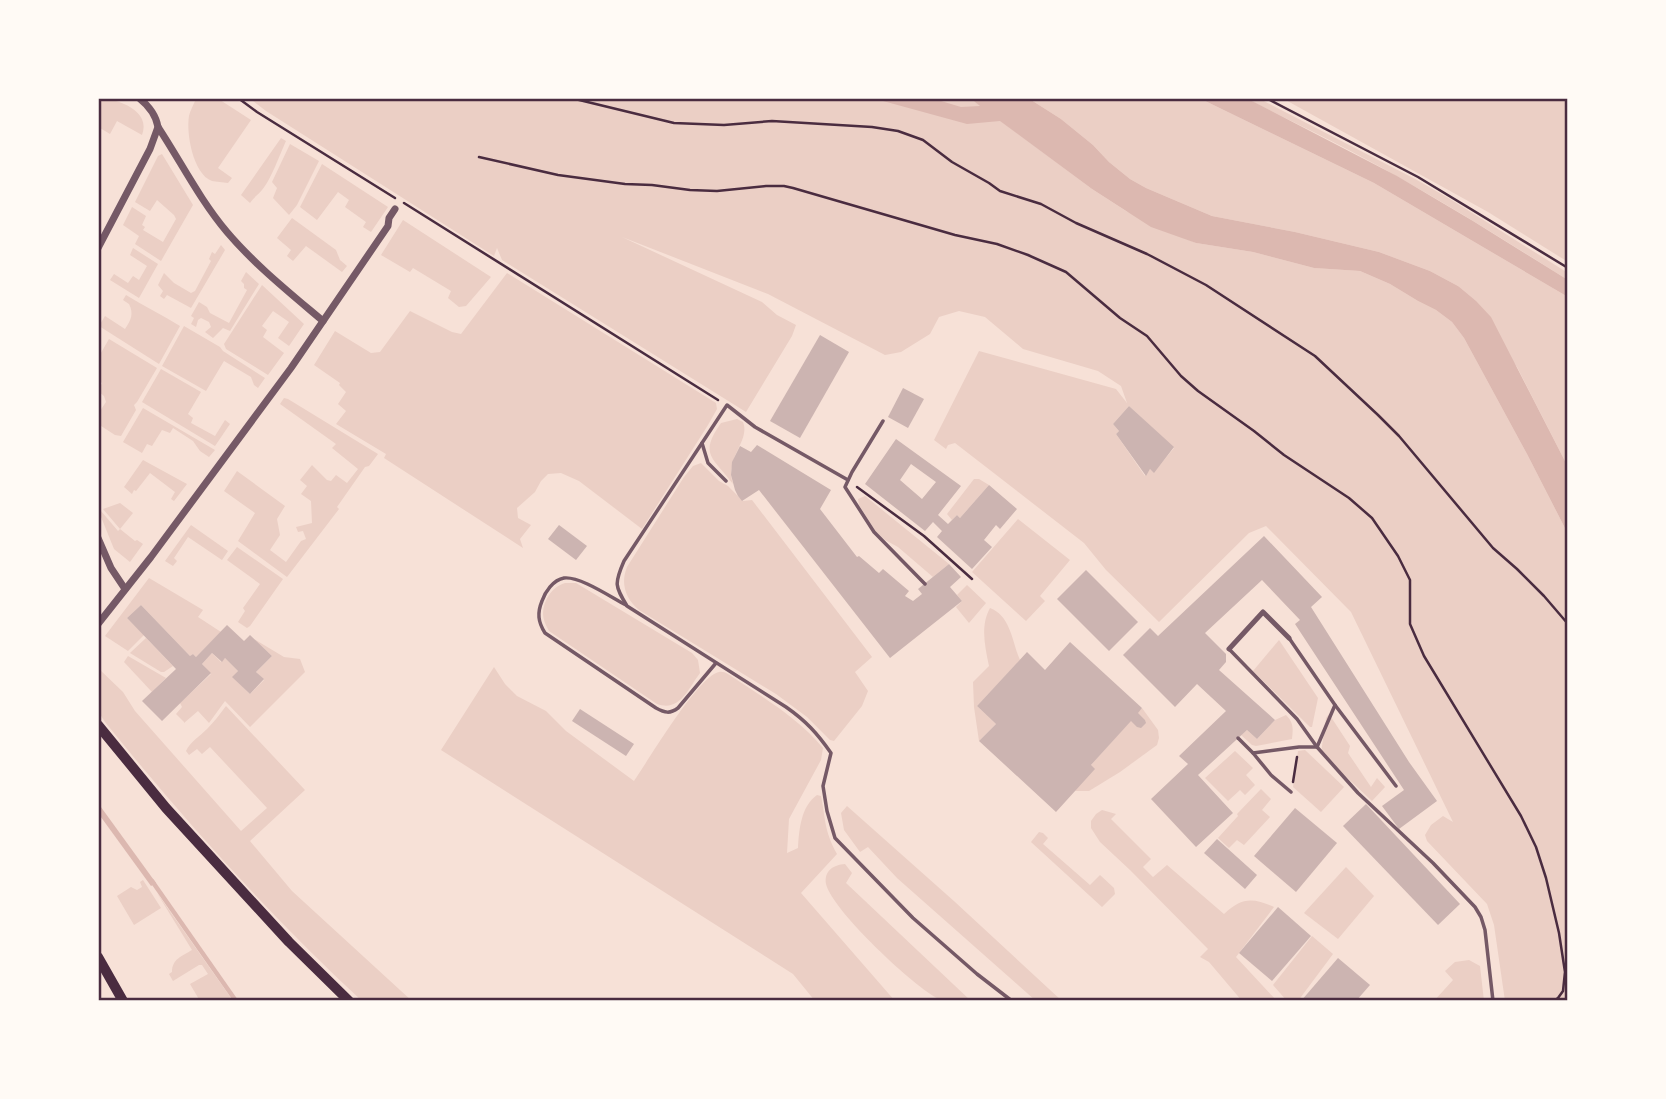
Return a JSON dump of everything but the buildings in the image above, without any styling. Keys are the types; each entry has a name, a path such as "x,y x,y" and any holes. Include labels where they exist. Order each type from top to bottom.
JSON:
{"main road":[{"path":"98,725 166,808 289,942 349,1001"},
{"path":"98,957 122,1001"}],"street":[{"path":"139,98 152,112 158,127 226,231 266,271 323,321"},
{"path":"98,248 150,149 158,127"},
{"path":"98,624 291,368 388,226 389,218 395,209"},
{"path":"98,538 111,568 125,589"},
{"path":"1228,649 1263,612 1289,638"}],"lane":[{"path":"627,606 618,590 617,577 624,561 727,405 755,427 848,480"},
{"path":"883,421 845,487 874,532 925,584"},
{"path":"702,443 708,463 726,481"},
{"path":"716,663 678,708 672,713 665,712 545,633 539,621 538,609 552,584 562,579 577,580 627,606 801,717 831,753 823,786 835,838 914,918 1012,1001"},
{"path":"1289,638 1395,786"},
{"path":"1228,649 1297,719 1317,747 1358,793 1433,863 1475,907 1485,930 1493,1001"},
{"path":"1317,747 1335,705"},
{"path":"1238,738 1271,775 1291,792"},
{"path":"1253,753 1317,747"}],"path":[{"path":"238,98 727,405"},
{"path":"571,98 674,123 724,125 772,121 898,131 923,141 1000,191 1041,204 1206,285 1315,356 1369,406 1399,436 1493,548 1544,596 1568,624"},
{"path":"1266,98 1418,177 1568,268"},
{"path":"479,157 558,175 625,184 717,191 784,186 955,235 997,244 1066,272 1120,318 1147,336 1181,376 1198,391 1283,455 1342,492 1362,508 1398,556 1410,580 1410,624 1424,656 1521,816 1536,847 1559,933 1565,972 1563,991 1553,1001"},
{"path":"848,480 924,536 972,579"},
{"path":"1291,792 1299,747"}],"shaded area":[{"path":"98,98 123,103 137,113 144,127 142,135 117,121 110,134 100,128 98,130"},
{"path":"217,98 251,120 218,168 232,178 228,183 212,181 205,177 192,152 189,116 195,101"},
{"path":"249,98 970,98 1092,189 1126,211 1196,243 1253,252 1314,268 1360,271 1390,284 1436,310 1452,322 1464,338 1568,534 1568,1001 1505,1001 1494,925 1487,904 1427,841 1425,835 1431,825 1443,816 1453,822 1351,612 1266,526 1249,533 1159,622 1106,570 1084,543 955,443 948,445 946,449 934,440 979,351 1116,389 1127,403 1121,386 1098,371 1023,349 985,317 959,311 939,317 930,334 901,352 885,355 768,294 622,237 762,302 777,315 796,325 746,412 502,260 497,248 494,256","holes":["1129,406 1174,448 1154,472 1150,469 1145,476 1116,434 1119,431 1113,424"]},
{"path":"872,98 931,98 961,107 980,106 970,98 1028,98 1061,119 1109,162 1146,188 1212,216 1379,252 1430,271 1458,286 1491,317 1568,467 1568,534 1464,338 1452,322 1436,310 1390,284 1360,271 1314,268 1253,252 1196,243 1151,227 1092,189 1000,121 967,124"},
{"path":"1028,98 1199,98 1374,183 1568,297 1568,467 1517,367 1458,286 1430,271 1379,252 1212,216 1146,188 1109,162 1061,119"},
{"path":"1199,98 1245,98 1397,176 1568,280 1568,297 1374,183"},
{"path":"1245,98 1258,98 1417,180 1568,273 1568,280 1463,214 1379,166"},
{"path":"1282,98 1568,98 1568,262 1488,212"},
{"path":"281,138 286,141 272,174 250,203 241,195"},
{"path":"290,144 319,161 297,205 289,215 273,198 277,188 272,182"},
{"path":"162,154 193,205 161,261 135,244 139,236 123,225 132,207 146,216 143,230 163,242 176,219 157,200 150,211 135,202 158,156"},
{"path":"322,164 388,207 371,232 363,227 366,222 345,207 349,200 338,192 317,220 300,207"},
{"path":"292,218 336,250 340,260 347,266 342,272 306,246 293,261 287,256 291,250 277,238"},
{"path":"403,220 491,277 466,306 459,307 448,298 451,291 413,268 410,272 381,255"},
{"path":"221,245 225,250 191,308 167,295 164,299 160,296 163,291 158,285 164,273 191,293 195,291 211,261 209,259 212,252 215,254"},
{"path":"133,248 158,264 139,298 110,280 114,274 128,283 133,276 139,280 147,266 130,255"},
{"path":"246,272 259,284 230,331 223,328 213,338 205,332 211,327 209,322 201,318 196,327 191,324 194,318 191,316 199,302 207,307 210,313 229,323 247,290 241,281"},
{"path":"507,273 716,403 717,409 708,425 642,529 579,481 561,473 548,474 535,492 517,508 518,518 531,525 520,539 523,548 384,458 386,454 336,424 346,411 338,404 346,392 340,383 314,365 335,331 371,353 380,352 410,311 461,334"},
{"path":"262,285 304,324 289,346 278,338 289,322 273,311 262,326 267,330 263,337 284,353 268,375 226,349 224,344"},
{"path":"126,295 180,326 159,364 99,326 105,316 125,329 132,314 129,304 123,300"},
{"path":"184,326 265,378 258,388 251,377 224,361 206,391 162,366"},
{"path":"109,339 157,368 134,405 136,410 121,436 98,424 98,414 106,402 98,391 102,383 98,380 98,358"},
{"path":"161,369 201,392 188,414 193,418 191,423 215,436 225,420 230,424 215,446 142,402"},
{"path":"284,398 378,454 369,466 365,467 337,507 339,509 287,577 238,541 255,513 224,491 237,471 285,506 277,519 280,535 270,550 286,562 301,541 306,539 303,531 298,532 296,527 312,523 311,501 301,494 307,486 300,480 312,465 327,480 331,481 336,475 347,483 358,469 332,448 336,444 280,404"},
{"path":"143,408 215,450 209,457 200,451 193,441 173,428 170,433 162,430 152,446 147,444 142,453 123,442"},
{"path":"737,419 743,422 744,433 731,468 733,484 711,456 710,442 721,423"},
{"path":"143,460 187,484 174,501 171,499 175,492 150,473 132,494 124,487"},
{"path":"701,463 743,501 752,500 872,657 855,672 868,691 862,706 834,741 776,694 639,610 628,596 624,585 627,567 684,477 693,466"},
{"path":"974,479 989,485 960,518 957,515 952,520 947,514"},
{"path":"865,496 949,564 933,577 898,547 885,540 876,532 859,505 858,499"},
{"path":"120,503 133,513 120,529 103,509"},
{"path":"101,511 118,531 120,529 143,544 130,562 114,549 99,512"},
{"path":"1018,519 1070,560 1040,596 1045,601 1026,621 972,572"},
{"path":"191,525 228,551 222,560 188,537 174,558 177,561 173,566 165,561"},
{"path":"237,547 283,579 247,628 238,622 245,611 243,608 260,584 227,560"},
{"path":"149,578 203,610 198,617 221,632 196,657 193,654 190,656 141,605 127,618 144,635 128,651 105,636"},
{"path":"565,583 576,583 692,653 698,660 700,673 683,698 672,705 657,704 549,631 543,615 545,603 555,589"},
{"path":"967,585 986,603 969,623 956,607 962,601 957,595"},
{"path":"990,608 1007,623 1020,660 977,706 996,724 979,741 973,682 989,666 984,629"},
{"path":"146,638 173,666 161,672 130,653"},
{"path":"254,639 284,657 300,659 305,672 250,727 225,701 209,723 198,711 184,723 176,714 182,707 180,703 211,674 202,664 212,653 221,662 225,658 238,671 233,677 250,694 264,680 256,672 272,656"},
{"path":"1279,640 1318,698 1312,727 1253,671"},
{"path":"128,656 166,678 152,692 124,662"},
{"path":"494,667 517,696 546,711 566,731 634,781 687,703 710,677 719,672 729,675 793,718 823,748 821,760 789,819 787,853 798,848 804,812 817,795 821,796 828,832 837,854 801,893 895,1001 815,1001 793,974 441,750"},
{"path":"98,668 123,692 135,711 241,831 267,808 210,747 202,754 197,749 189,755 186,751 226,706 305,790 250,841 292,891 412,1001 362,1001 261,901 165,795 105,722 98,711"},
{"path":"1142,708 1158,730 1157,745 1089,791 1075,791 1091,765"},
{"path":"1329,714 1350,746 1348,753 1371,787 1377,778 1385,787 1372,801 1321,753 1326,718"},
{"path":"1286,715 1292,726 1292,739 1256,746 1241,735 1247,730 1257,739 1275,720"},
{"path":"1305,750 1344,787 1321,812 1293,787 1298,751"},
{"path":"1235,751 1253,768 1246,775 1255,785 1245,795 1240,790 1228,801 1205,778"},
{"path":"1261,789 1271,799 1262,810 1270,817 1244,845 1237,840 1229,848 1218,838"},
{"path":"98,803 156,883 151,886 98,813"},
{"path":"847,806 1062,1001 1036,1001 897,878 868,847 860,852 844,830 841,813"},
{"path":"1102,810 1116,814 1111,819 1151,859 1143,867 1153,877 1167,865 1224,914 1247,901 1274,907 1236,957 1277,1001 1242,1001 1209,962 1200,957 1208,949 1100,842 1091,828 1091,821"},
{"path":"1039,832 1048,838 1043,844 1090,885 1100,875 1114,888 1115,894 1102,907 1031,842"},
{"path":"845,864 852,873 846,883 971,1001 943,1000 928,992 894,965 858,929 826,884 826,876 830,870"},
{"path":"1346,867 1374,896 1338,939 1304,913"},
{"path":"143,880 161,908 134,925 117,896 131,887 137,890 142,887 140,882"},
{"path":"157,893 233,1001 200,1001 190,984 208,974 202,965 173,981 169,974 174,964 178,958 192,950"},
{"path":"1312,936 1333,954 1298,1001 1287,1001 1273,985"},
{"path":"1469,960 1480,966 1484,1001 1434,1001 1453,980 1445,971 1455,962"}],"waterway":[{"path":"152,881 236,1001"}]}
